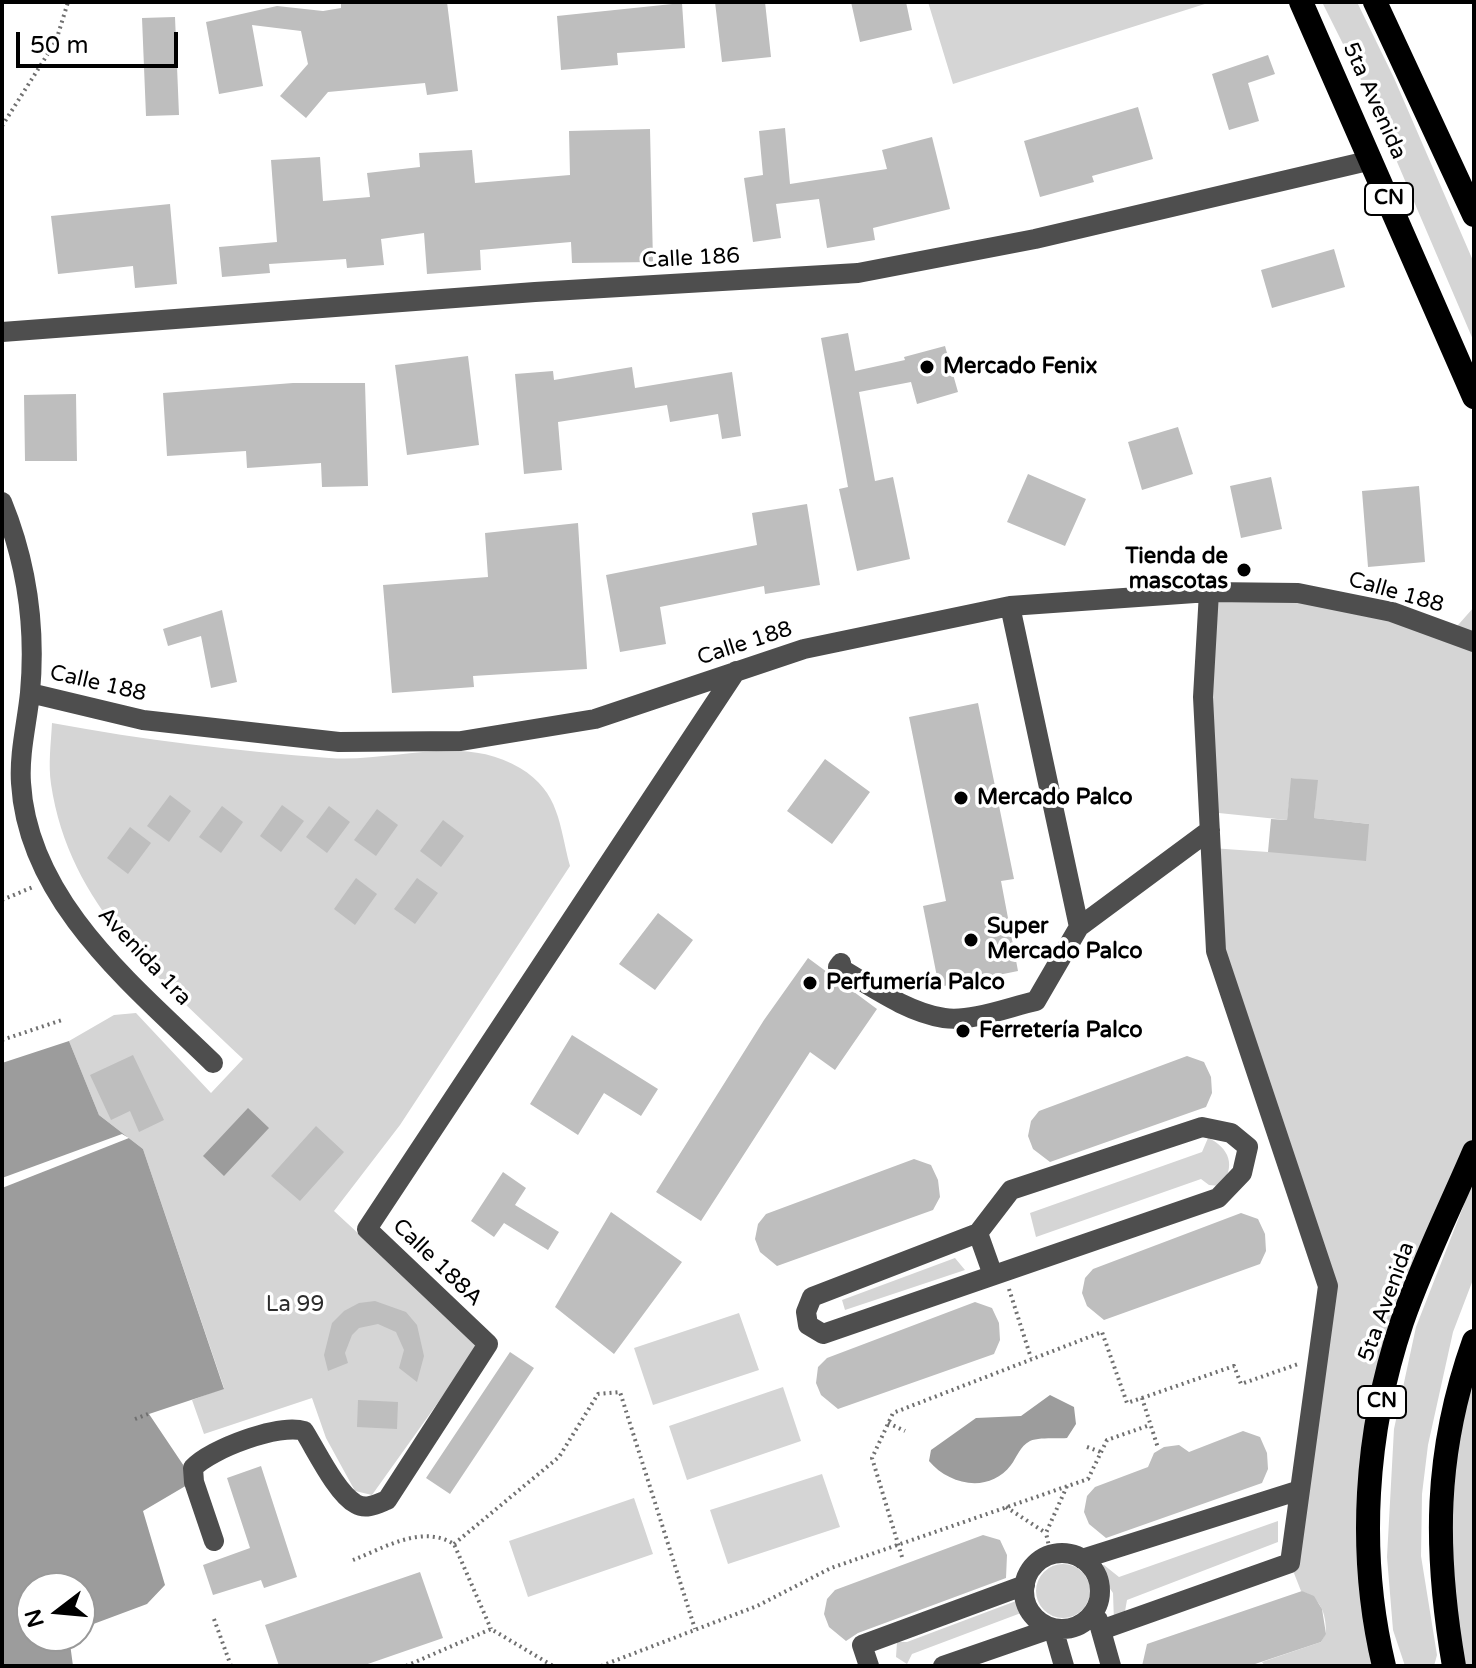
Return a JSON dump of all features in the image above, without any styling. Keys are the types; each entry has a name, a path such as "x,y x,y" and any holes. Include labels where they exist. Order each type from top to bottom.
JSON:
{"highway":[{"name":"5ta Avenida","path":"1301,2 1474,397"},
{"name":"5ta Avenida","path":"1375,2 1474,215"},
{"name":"5ta Avenida","path":"1384,1666 1373,1623 1368,1560 1373,1443 1403,1321 1474,1152"},
{"path":"1454,1666 1441,1591 1441,1495 1453,1404 1474,1341"}],"street":[{"name":"Calle 186","path":"2,332 519,293 858,273 1035,239 1372,160"},
{"name":"Avenida 1ra","path":"2,502 26,578 32,644 21,783 27,819 51,880 107,959 213,1063"},
{"name":"Calle 188","path":"30,693 143,720 324,740 461,741 595,719 804,649 1010,606 1209,592 1298,593 1392,612 1474,642"},
{"path":"1101,1630 1290,1563 1328,1286 1216,951 1203,697 1209,592"},
{"path":"1010,606 1079,927"},
{"name":"Calle 188A","path":"214,1541 194,1482 193,1468 204,1457 289,1426 304,1431 345,1495 358,1505 370,1506 387,1500 488,1344 367,1229 736,671"},
{"path":"841,963 838,967 898,1003 946,1018 1036,1001 1079,927 1210,830"},
{"path":"1202,1127 1231,1133 1248,1147 1242,1173 1218,1198 823,1334 808,1325 806,1312 812,1297 978,1233 1011,1190 1202,1127"},
{"path":"1248,1147 1278,1136"},
{"path":"978,1233 998,1273"},
{"path":"1082,1559 1300,1490"},
{"path":"943,1666 1053,1628 1077,1626 1095,1609 1099,1599 1097,1576 1082,1559 1072,1554 1051,1555 1032,1568 1025,1585 1029,1610 1043,1624 1053,1628"},
{"path":"869,1666 862,1645 1025,1585"},
{"path":"1095,1609 1111,1666"},
{"path":"1053,1628 1064,1666"}],"path":[{"path":"2,126 56,41 68,2"},
{"path":"2,900 51,880"},
{"path":"2,1040 62,1020"},
{"path":"998,1273 1031,1358"},
{"path":"902,1557 872,1458 893,1413 1102,1332 1127,1403 1234,1366 1241,1384 1319,1357"},
{"path":"454,1544 559,1457 598,1394 620,1392 695,1630"},
{"path":"1142,1398 1158,1448"},
{"path":"135,1419 148,1414"},
{"path":"888,1423 905,1431"},
{"path":"601,1666 757,1606 831,1568 1088,1479 1107,1440 1150,1425"},
{"path":"1087,1447 1101,1452"},
{"path":"1051,1555 1046,1533 1067,1486"},
{"path":"1006,1507 1046,1533"},
{"path":"353,1560 409,1538 443,1537 454,1544 491,1629 553,1666"},
{"path":"214,1619 231,1666"},
{"path":"406,1666 491,1629"}],"green space":[{"path":"928,2 1211,2 953,84"},
{"path":"1322,2 1357,2 1394,78 1474,263 1474,342 1368,94"},
{"path":"1209,592 1298,593 1451,633 1474,607 1474,1152 1403,1321 1373,1443 1384,1666 1265,1666 1262,1662 1321,1642 1326,1633 1321,1607 1301,1591 1290,1563 1328,1286 1216,951 1211,848 1268,852 1369,824 1314,818 1317,781 1292,778 1287,820 1209,812"},
{"name":"La 99","path":"52,723 190,744 329,758 474,752 498,758 533,777 556,811 570,866 400,1125 334,1211 479,1345 372,1495 355,1491 326,1438 312,1398 204,1434 192,1400 224,1388 143,1149 99,1115 69,1041 114,1015 136,1013 211,1093 243,1059 150,969 122,937 77,867 61,828 51,784"},
{"path":"1208,1138 1226,1152 1228,1158 1228,1172 1220,1186 1209,1185 1201,1179 1036,1237 1030,1213 1202,1152"},
{"path":"1474,1179 1474,1277 1453,1332 1428,1445 1422,1494 1421,1556 1437,1655 1434,1666 1405,1666 1393,1630 1387,1557 1394,1429 1416,1327"},
{"path":"955,1258 965,1270 845,1310 842,1300"},
{"path":"739,1313 759,1370 653,1405 634,1348"},
{"path":"1474,1341 1474,1666 1454,1666 1443,1464"},
{"path":"783,1387 801,1441 687,1480 669,1426"},
{"path":"822,1474 840,1527 728,1564 710,1510"},
{"path":"634,1498 653,1554 528,1597 509,1541"},
{"path":"1278,1521 1278,1542 1127,1600 1124,1617 1114,1622 1113,1593 1095,1567 1104,1565 1119,1577"},
{"path":"1063,1564 1082,1572 1090,1591 1082,1610 1063,1618 1044,1610 1036,1591 1044,1572"},
{"path":"1016,1601 1021,1613 912,1654 907,1664 896,1657 897,1642 907,1642"}],"shaded area":[{"path":"69,1041 99,1115 143,1149 224,1389 149,1414 194,1481 143,1511 165,1585 147,1604 96,1623 96,1572 16,1572 16,1652 71,1652 73,1666 2,1666 2,1063"},
{"path":"248,1108 269,1128 224,1176 203,1156"},
{"path":"1050,1395 1074,1407 1076,1424 1067,1438 1030,1441 1011,1465 992,1480 969,1483 958,1480 947,1476 929,1461 931,1450 976,1418 1021,1416"}],"pier":[{"path":"122,1134 129,1138 2,1188 2,1178"}],"building":[{"path":"341,2 447,2 458,91 427,95 425,83 328,92 306,118 280,96 308,64 301,31 252,25 263,86 219,94 206,22 277,6 323,11 341,8"},
{"path":"715,2 765,2 771,57 722,62"},
{"path":"851,2 906,2 912,30 860,42"},
{"path":"682,3 685,48 617,53 618,65 561,70 557,16"},
{"path":"175,17 179,115 146,116 142,18"},
{"path":"1268,55 1275,74 1248,83 1259,121 1229,130 1212,74"},
{"path":"1138,107 1153,159 1092,176 1094,182 1040,197 1024,141"},
{"path":"785,128 790,184 887,169 882,150 932,137 950,209 873,228 875,240 827,248 819,199 776,204 781,238 753,242 744,178 763,175 759,131"},
{"path":"650,129 653,262 572,263 571,242 480,250 481,270 427,274 424,233 381,239 384,265 347,268 346,259 269,264 270,273 222,277 219,247 277,242 271,160 320,157 323,201 370,197 367,173 420,167 419,153 472,150 475,183 570,175 569,131"},
{"path":"170,204 177,284 135,288 133,266 58,274 51,216"},
{"path":"1334,249 1345,287 1272,308 1261,270"},
{"path":"848,333 855,371 905,360 904,357 945,346 958,392 917,404 911,382 859,392 875,481 893,477 910,559 857,571 839,489 848,487 821,338"},
{"path":"468,356 479,445 407,455 395,365"},
{"path":"632,367 635,388 732,372 741,436 722,439 718,414 670,422 667,405 558,422 562,470 524,474 515,374 553,371 554,380"},
{"path":"293,383 365,383 368,486 322,487 321,463 247,468 246,451 167,456 163,393"},
{"path":"76,394 77,461 25,461 24,395"},
{"path":"1178,427 1193,474 1142,490 1128,442"},
{"path":"1028,474 1086,499 1065,546 1007,522"},
{"path":"1271,477 1282,529 1241,538 1230,486"},
{"path":"1419,486 1425,562 1368,567 1362,491"},
{"path":"807,504 820,585 765,594 764,586 660,607 666,644 620,652 606,575 757,545 752,513"},
{"path":"578,523 587,669 473,676 474,687 392,693 383,585 488,577 485,533"},
{"path":"222,610 237,682 211,688 201,636 168,646 163,629"},
{"name":"Mercado Palco","path":"978,703 1014,879 1001,881 1018,971 939,987 923,906 946,901 909,717"},
{"path":"825,759 870,792 832,844 787,811"},
{"path":"1291,778 1318,780 1314,818 1369,824 1366,861 1268,852 1271,819 1287,820"},
{"path":"170,795 191,811 169,842 147,826"},
{"path":"282,805 304,821 281,852 260,836"},
{"path":"222,806 243,822 221,853 199,837"},
{"path":"329,806 350,822 327,853 306,837"},
{"path":"377,809 398,825 376,856 354,840"},
{"path":"443,820 464,836 441,867 420,851"},
{"path":"130,827 151,843 128,874 107,858"},
{"path":"356,878 377,894 355,925 334,909"},
{"path":"417,878 438,893 415,924 394,909"},
{"path":"658,913 693,940 655,990 619,964"},
{"path":"808,958 877,1009 835,1070 810,1052 701,1221 656,1192 764,1020"},
{"path":"572,1035 658,1089 641,1116 604,1093 578,1135 530,1104"},
{"path":"133,1055 164,1120 139,1132 130,1111 111,1120 90,1075"},
{"path":"1187,1056 1204,1062 1211,1077 1212,1093 1206,1107 1050,1162 1033,1149 1028,1136 1031,1121 1039,1111"},
{"path":"316,1126 344,1152 300,1201 271,1176"},
{"path":"914,1159 931,1165 938,1180 940,1197 933,1210 777,1266 760,1252 755,1239 758,1224 766,1214"},
{"path":"503,1172 526,1188 515,1205 559,1232 548,1250 504,1223 494,1237 471,1221"},
{"path":"611,1212 682,1262 614,1354 555,1307"},
{"path":"1241,1213 1258,1219 1265,1234 1266,1251 1260,1264 1104,1320 1087,1306 1082,1293 1085,1278 1093,1269"},
{"path":"375,1301 406,1312 417,1325 424,1356 417,1382 399,1368 404,1350 396,1332 378,1324 359,1328 352,1335 345,1353 348,1363 328,1371 324,1355 332,1323 344,1311 359,1303"},
{"path":"975,1302 992,1308 999,1323 1000,1340 994,1354 838,1409 821,1395 816,1383 818,1367 827,1358"},
{"path":"510,1352 534,1368 450,1494 426,1478"},
{"path":"358,1400 398,1402 397,1429 357,1427"},
{"path":"1243,1431 1260,1437 1267,1453 1268,1469 1262,1483 1106,1538 1089,1524 1084,1512 1087,1496 1095,1487 1148,1467 1154,1453 1164,1447 1179,1445 1189,1452"},
{"path":"261,1466 297,1577 264,1588 261,1580 213,1595 203,1565 250,1548 227,1478"},
{"path":"983,1535 1000,1540 1007,1555 1006,1578 858,1633 846,1641 829,1627 824,1614 827,1599 835,1590"},
{"path":"420,1572 443,1638 362,1666 279,1666 265,1625"},
{"path":"1302,1591 1314,1596 1322,1609 1326,1634 1321,1642 1249,1666 1142,1666 1147,1644"}],"place":[{"name":"Mercado Fenix","path":"927,367"},
{"name":"Tienda de mascotas","path":"1244,570"},
{"name":"Mercado Palco","path":"961,798"},
{"name":"Super Mercado Palco","path":"971,940"},
{"name":"Perfumería Palco","path":"810,983"},
{"name":"Ferretería Palco","path":"963,1031"}]}
